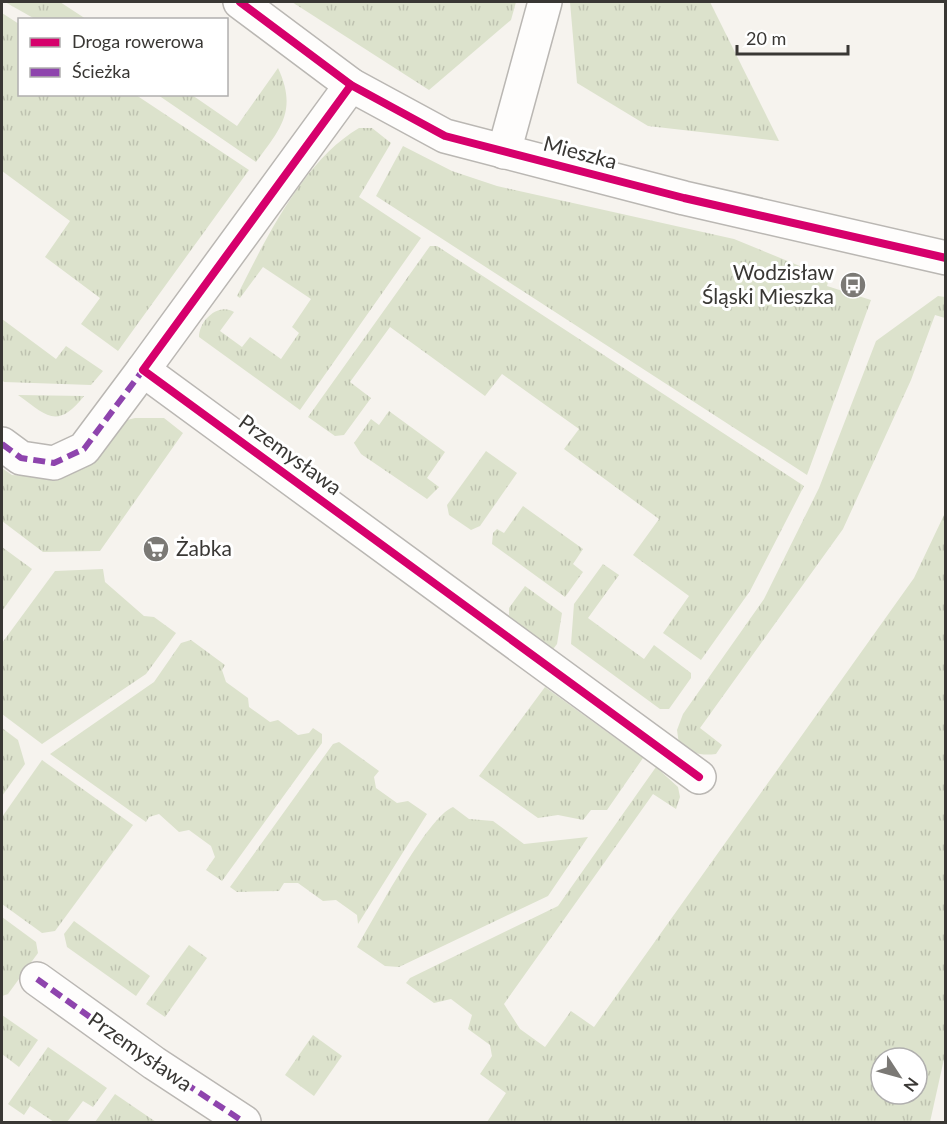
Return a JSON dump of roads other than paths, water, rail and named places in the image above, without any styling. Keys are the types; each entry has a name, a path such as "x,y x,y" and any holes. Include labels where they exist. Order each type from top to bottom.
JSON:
{"street":[{"name":"Mieszka","path":"240,2 351,85 445,136 684,198 945,258"},
{"path":"504,152 545,2"},
{"path":"2,444 21,458 54,463 84,449 351,85"},
{"name":"Przemysława","path":"144,370 699,777"},
{"name":"Przemysława","path":"37,980 154,1063 244,1122"}],"place":[{"name":"Wodzisław Śląski Mieszka","path":"853,285"},
{"name":"Żabka","path":"156,549"}]}
